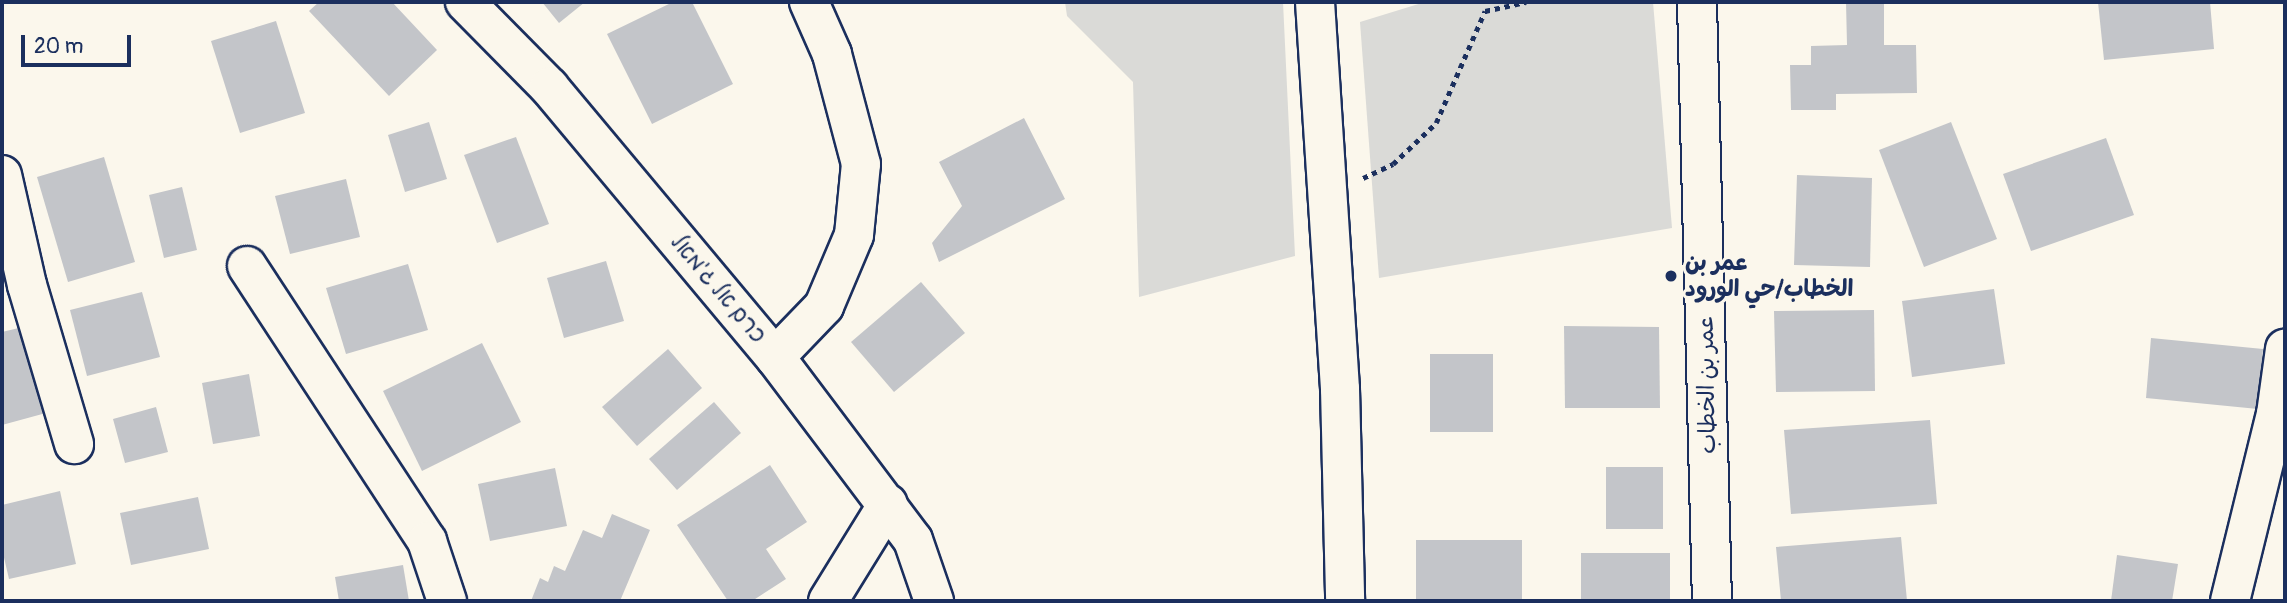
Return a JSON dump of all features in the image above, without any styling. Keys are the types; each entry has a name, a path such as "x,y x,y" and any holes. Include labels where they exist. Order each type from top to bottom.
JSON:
{"street":[{"name":"כרם אל ג'מאל","path":"465,2 549,87 775,357 913,540 934,601"},
{"path":"775,357 824,306 854,235 861,164 832,54 809,2"},
{"path":"1315,2 1340,389 1345,601"},
{"name":"عمر بن الخطاب","path":"1697,2 1712,601"},
{"path":"2,175 27,285 74,444"},
{"path":"247,266 428,541 447,601"},
{"path":"2230,601 2276,414 2285,349"},
{"path":"828,601 888,504"}],"path":[{"path":"1328,195 1393,164 1436,123 1485,11 1526,2"}],"shaded area":[{"path":"1065,2 1283,2 1295,256 1139,297 1133,82 1067,16"},
{"path":"1425,2 1653,2 1672,228 1379,278 1360,22"}],"building":[{"path":"319,2 392,2 437,50 389,96 309,11"},
{"path":"542,2 585,2 559,23"},
{"path":"673,2 692,2 733,84 652,124 607,34"},
{"path":"1846,2 1884,2 1884,45 1916,45 1917,93 1836,94 1836,110 1791,110 1790,65 1811,65 1811,46 1847,45"},
{"path":"2098,2 2210,2 2214,49 2104,60"},
{"path":"276,21 305,113 240,133 211,41"},
{"path":"1024,118 1065,199 939,262 932,243 962,206 939,162"},
{"path":"429,122 447,179 405,192 388,135"},
{"path":"1951,122 1997,239 1924,267 1879,150"},
{"path":"516,137 549,224 497,243 464,155"},
{"path":"2106,138 2134,215 2031,251 2003,174"},
{"path":"104,157 135,262 68,282 37,177"},
{"path":"1797,175 1872,178 1870,267 1794,265"},
{"path":"346,179 360,237 290,254 275,196"},
{"path":"182,187 197,250 164,258 149,195"},
{"path":"606,261 624,321 564,338 547,278"},
{"path":"408,264 428,330 346,354 326,288"},
{"path":"921,282 965,333 894,392 851,342"},
{"path":"1994,289 2005,364 1912,377 1902,301"},
{"path":"142,292 160,357 87,376 70,310"},
{"path":"1874,310 1875,391 1776,392 1774,311"},
{"path":"1564,326 1659,327 1660,408 1565,408"},
{"path":"23,327 46,413 2,425 2,332"},
{"path":"2151,338 2263,349 2258,409 2146,398"},
{"path":"482,343 521,422 422,471 383,391"},
{"path":"668,349 702,388 637,446 602,407"},
{"path":"1430,354 1493,354 1493,432 1430,432"},
{"path":"249,374 260,436 213,444 202,383"},
{"path":"714,402 741,433 677,490 649,459"},
{"path":"156,407 168,452 125,463 113,419"},
{"path":"1930,420 1937,504 1791,514 1784,430"},
{"path":"770,465 807,522 766,549 786,579 752,601 728,601 677,525"},
{"path":"1606,467 1663,467 1663,529 1606,529"},
{"path":"555,468 567,526 490,541 478,484"},
{"path":"60,491 76,564 9,579 2,549 2,505"},
{"path":"198,497 209,549 131,565 120,513"},
{"path":"612,514 650,530 620,601 531,601 540,578 548,582 554,566 565,571 583,530 602,538"},
{"path":"1901,537 1907,601 1781,601 1776,547"},
{"path":"1416,540 1522,540 1522,601 1416,601"},
{"path":"1581,553 1670,553 1670,601 1581,601"},
{"path":"2117,555 2178,564 2172,601 2111,601"},
{"path":"403,565 409,601 339,601 335,577"}],"place":[{"name":"عمر بن الخطاب/حي الورود","path":"1671,276"}]}
